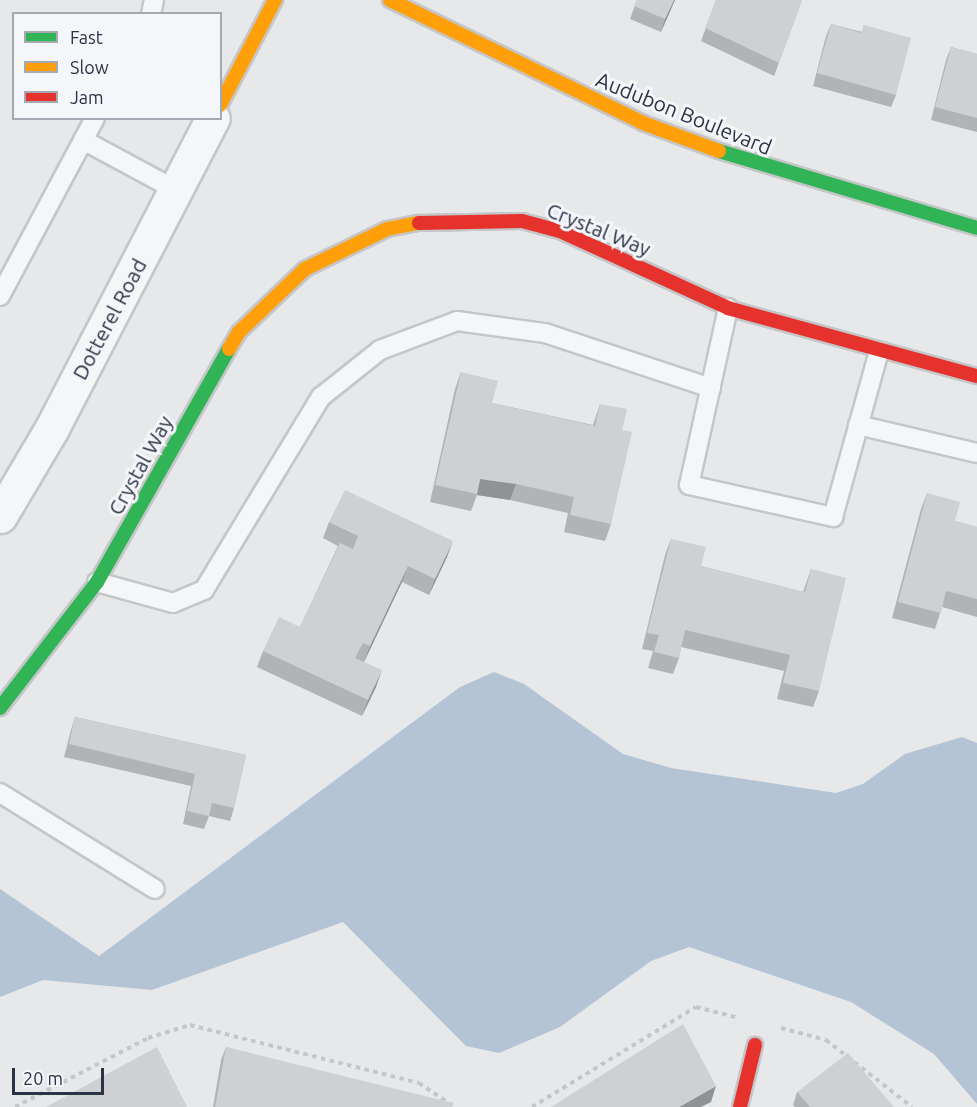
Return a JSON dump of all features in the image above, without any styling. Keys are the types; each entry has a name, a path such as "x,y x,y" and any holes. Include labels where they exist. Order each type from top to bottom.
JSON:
{"street":[{"path":"222,101 275,0"},
{"name":"Audubon Boulevard","path":"390,0 643,123 766,169 977,228"},
{"name":"Dotterel Road","path":"0,516 212,120"},
{"name":"Crystal Way","path":"0,708 97,582 240,332 296,276 345,246 431,220 522,221 560,231 728,308 977,376"},
{"path":"740,1107 755,1045"}],"lane":[{"path":"0,296 94,120"},
{"path":"83,141 176,190"},
{"path":"728,308 689,485 833,517 879,351"},
{"path":"97,582 173,603 204,590 321,397 380,350 457,321 545,333 711,388"},
{"path":"858,425 977,453"},
{"path":"0,793 155,889"}],"path":[{"path":"15,1107 148,1038 190,1025 419,1083 455,1107"},
{"path":"532,1107 637,1041"}],"water":[{"path":"494,672 524,684 623,754 671,768 836,793 863,784 905,754 962,737 977,743 977,1104 934,1054 851,1002 689,947 651,961 560,1027 499,1053 466,1046 343,922 152,990 43,980 0,997 0,889 99,956 460,687"}],"building":[{"path":"637,0 674,0 665,19 634,6"},
{"path":"716,0 802,0 779,63 705,28"},
{"path":"831,24 862,33 864,25 911,38 896,95 817,73"},
{"path":"951,47 977,54 977,118 935,107"},
{"path":"461,372 498,381 492,403 595,426 600,404 627,409 622,430 632,432 611,524 570,515 574,497 516,484 480,479 477,494 435,485"},
{"path":"345,490 453,541 435,579 408,566 370,646 363,643 355,658 382,670 368,700 263,651 279,617 300,627 340,543 353,549 358,536 329,522"},
{"path":"927,493 960,502 955,521 977,527 977,599 946,591 941,613 898,602"},
{"path":"671,539 706,547 701,566 805,592 811,569 846,578 819,691 783,683 790,655 685,630 679,658 654,652 659,635 647,633"},
{"path":"75,717 246,755 234,808 212,803 209,816 187,811 195,774 69,744"},
{"path":"683,1024 716,1086 679,1107 551,1107"},
{"path":"157,1047 187,1107 46,1107"},
{"path":"226,1047 453,1103 452,1107 215,1107"},
{"path":"848,1053 894,1107 810,1107 797,1092"}],"traffic: fast":[{"path":"719,151 977,228"},
{"path":"0,708 97,582 229,349"}],"traffic: slow":[{"path":"222,101 275,0"},
{"path":"390,0 643,123 719,151"},
{"path":"229,349 239,332 305,269 387,229 419,223"}],"traffic: jam":[{"path":"419,223 522,221 560,231 728,308 977,376"},
{"path":"740,1107 755,1045"}]}
